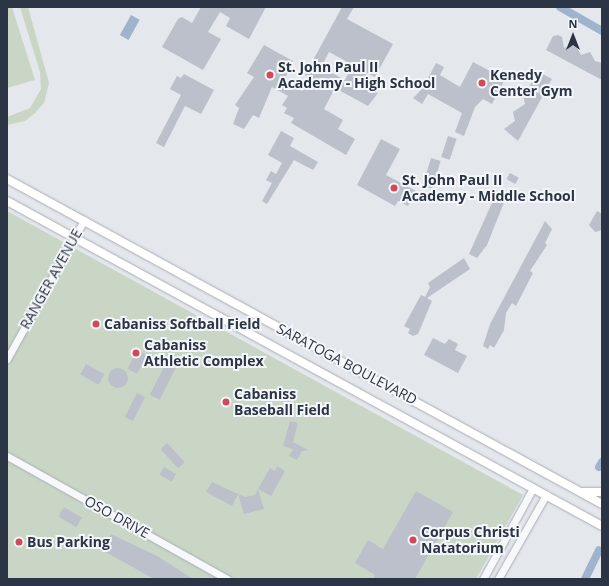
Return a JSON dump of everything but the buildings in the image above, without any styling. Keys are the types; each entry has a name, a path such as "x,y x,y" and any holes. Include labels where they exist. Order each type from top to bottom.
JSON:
{"main road":[{"name":"SARATOGA BOULEVARD","path":"7,179 602,504"},
{"name":"SARATOGA BOULEVARD","path":"7,200 602,526"},
{"path":"579,492 602,492"}],"street":[{"name":"RANGER AVENUE","path":"7,359 84,220"},
{"name":"OSO DRIVE","path":"7,456 227,579"},
{"path":"483,579 534,488"},
{"path":"498,579 546,495"}],"green space":[{"path":"7,7 12,7 35,80 7,88"},
{"path":"20,7 28,7 49,83 44,103 35,113 25,121 7,125 7,117 30,108 41,89 40,72"},
{"name":"Cabaniss Athletic Complex","path":"7,211 523,495 476,579 7,579"}],"water":[{"path":"131,15 140,20 129,40 120,35"}],"waterway":[{"path":"560,7 602,31"},
{"path":"599,467 602,462"},
{"path":"585,579 599,550"}],"place":[{"name":"St. John Paul II Academy - High School","path":"270,75"},
{"name":"Kenedy Center Gym","path":"482,83"},
{"name":"St. John Paul II Academy - Middle School","path":"394,188"},
{"name":"Cabaniss Softball Field","path":"96,324"},
{"name":"Cabaniss Athletic Complex","path":"136,353"},
{"name":"Cabaniss Baseball Field","path":"226,402"},
{"name":"Corpus Christi Natatorium","path":"413,540"},
{"name":"Bus Parking","path":"19,542"}]}
